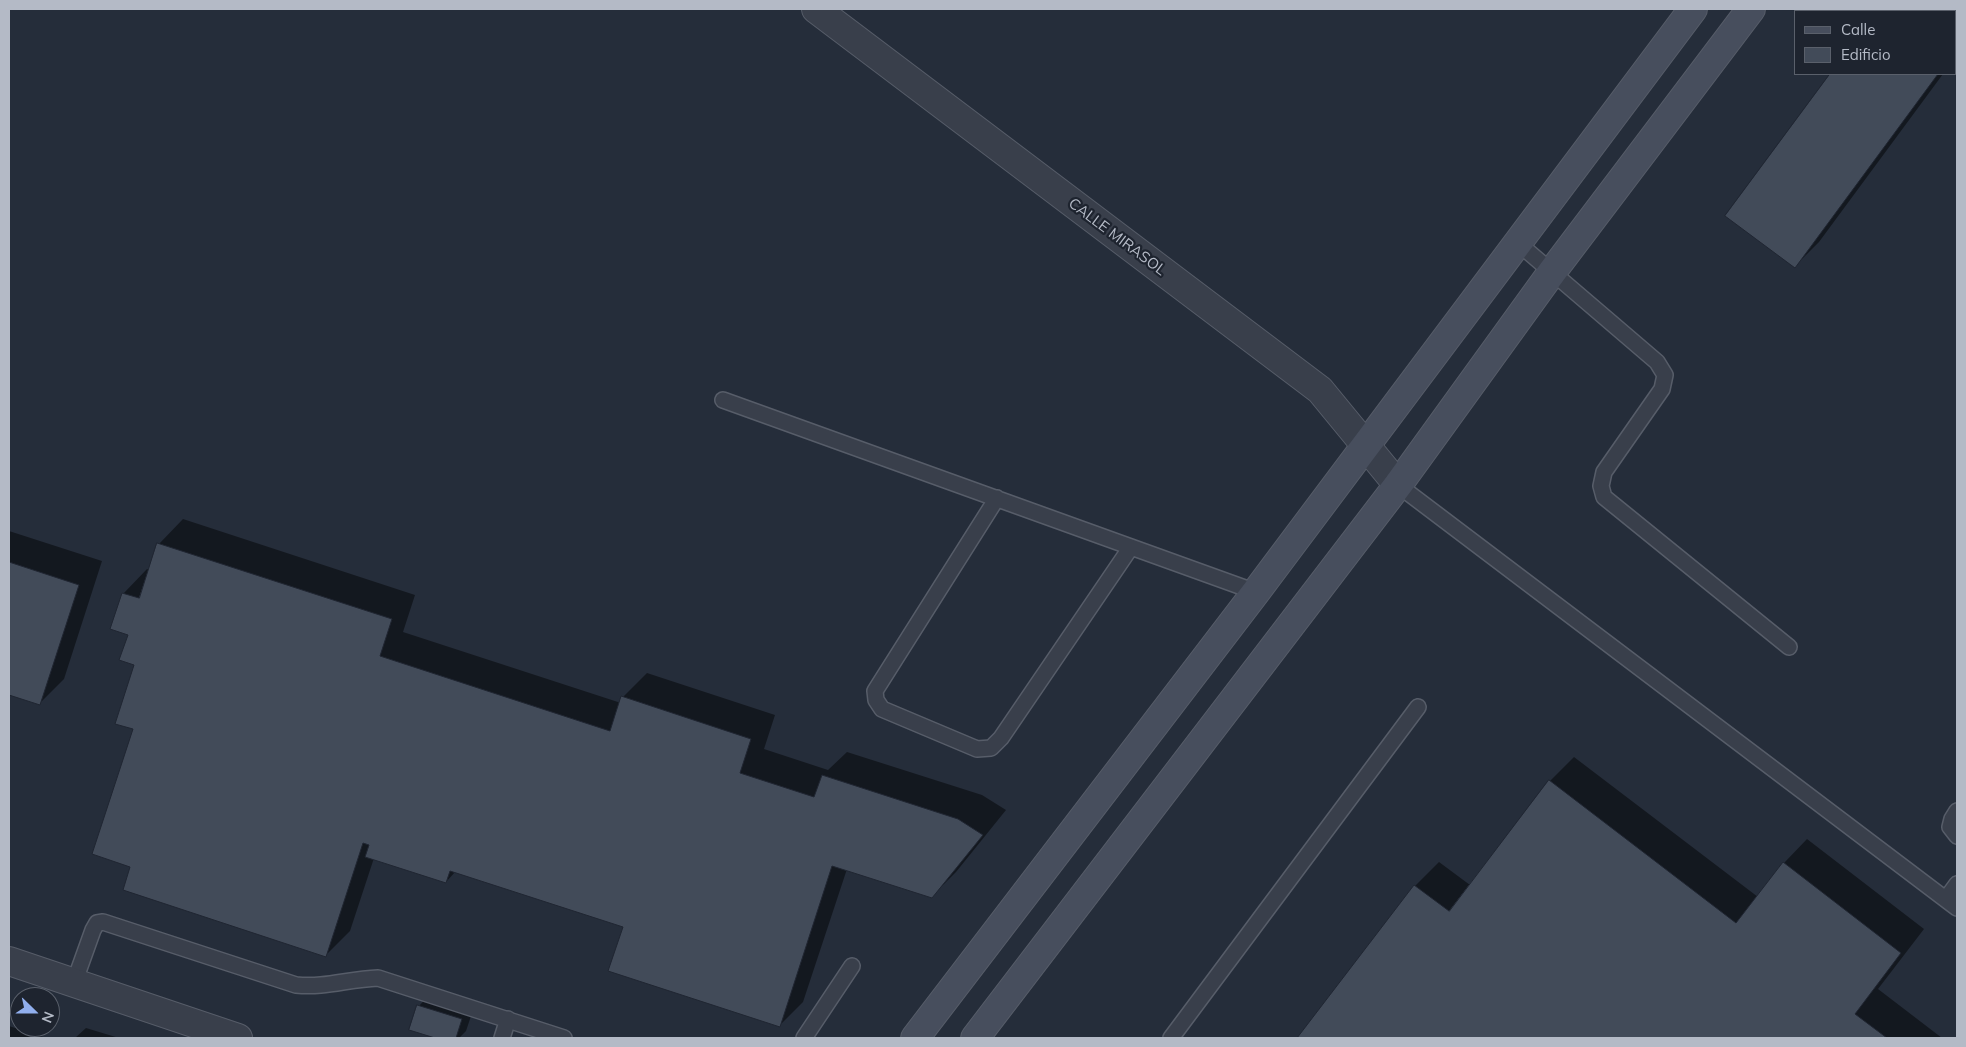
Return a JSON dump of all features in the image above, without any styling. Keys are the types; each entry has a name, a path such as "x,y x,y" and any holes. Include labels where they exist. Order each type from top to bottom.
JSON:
{"main road":[{"path":"915,1038 1256,592 1693,9"},
{"path":"975,1038 1398,485 1552,272 1751,9"}],"street":[{"name":"CALLE MIRASOL","path":"816,9 1320,390 1398,485"},
{"path":"9,962 238,1038"}],"lane":[{"path":"1518,243 1656,362 1665,375 1662,389 1604,472 1601,486 1604,497 1788,647"},
{"path":"723,400 1256,592"},
{"path":"1398,485 1952,903 1957,884"},
{"path":"997,498 875,690 876,700 882,709 977,749 991,748 1001,738 1131,547"},
{"path":"1171,1038 1418,707"},
{"path":"1957,811 1950,827 1957,836"},
{"path":"74,983 97,923 103,922 296,985 318,987 358,979 378,978 564,1038"},
{"path":"804,1038 852,966"},
{"path":"502,1038 508,1019"}],"building":[{"path":"1921,9 1922,10 1877,10"},
{"path":"1829,75 1937,75 1795,268 1725,216"},
{"path":"157,543 392,619 380,656 610,731 621,696 751,739 740,773 814,797 822,775 958,819 983,835 932,898 832,866 780,1027 608,971 623,927 450,871 446,883 365,857 369,845 363,843 326,957 123,890 130,867 92,854 133,729 115,724 134,665 119,660 128,635 110,629 122,593 139,598"},
{"path":"9,562 79,585 40,705 9,695"},
{"path":"1549,780 1736,923 1783,862 1901,953 1855,1014 1887,1038 1297,1038 1414,885 1449,911"},
{"path":"417,1005 462,1019 456,1038 435,1038 409,1030"}]}
